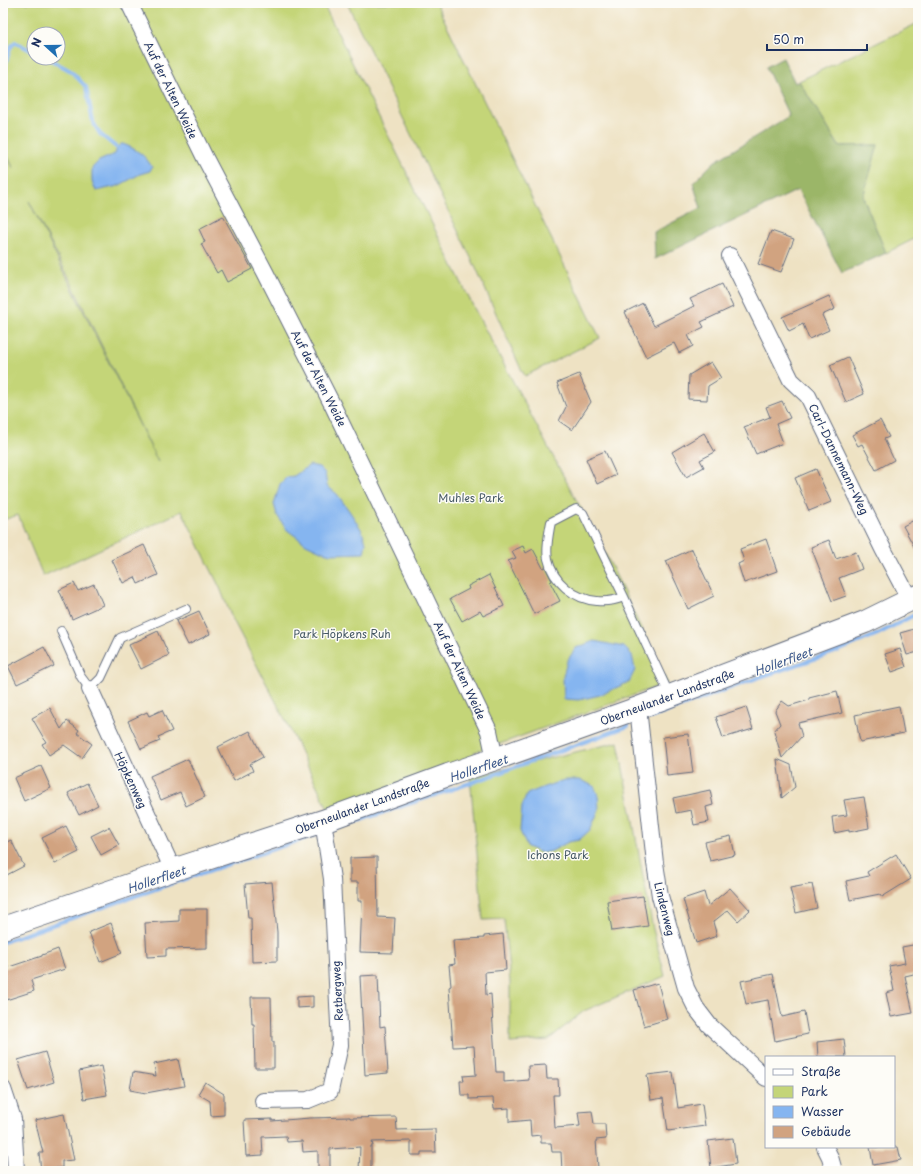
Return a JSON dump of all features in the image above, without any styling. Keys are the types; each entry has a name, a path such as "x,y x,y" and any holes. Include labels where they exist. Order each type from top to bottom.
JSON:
{"street":[{"name":"Auf der Alten Weide","path":"129,3 205,158 348,434 489,730 495,760"},
{"name":"Carl-Dannemann-Weg","path":"730,256 791,380 808,396 883,549 914,598"},
{"name":"Oberneulander Landstraße","path":"3,928 323,821 448,775 495,760 638,708 858,624 914,598"},
{"name":"Höpkenweg","path":"90,689 173,870"},
{"name":"Lindenweg","path":"638,708 658,883 662,903 686,988 696,1008 709,1025 765,1077"},
{"name":"Retbergweg","path":"263,1102 308,1100 330,1090 340,1045 332,879 323,821"},
{"path":"3,1089 13,1119 16,1171"},
{"path":"826,1148 834,1171"}],"lane":[{"path":"624,597 615,600 597,601 578,596 563,587 553,571 548,559 548,534 551,522 576,509 583,513 624,597 670,696"},
{"path":"61,631 81,676 90,689 101,678 120,638 186,609"}],"green space":[{"path":"3,3 323,3 478,316 610,563 667,683 474,752 476,758 329,811 286,721 232,618 220,588 182,511 43,576 18,515 3,520 3,149 14,169 3,147","holes":["29,201 68,276 158,462"]},
{"path":"347,3 436,3 600,338 525,376 474,264"},
{"path":"918,23 918,237 886,253 863,197 878,145 839,146 799,81"},
{"path":"783,58 795,83 799,81 839,146 878,145 863,197 886,253 842,273 798,190 655,259 654,232 701,208 693,183 714,162 789,116 766,67"},
{"name":"Ichons Park","path":"618,742 653,929 665,976 584,1011 548,1040 510,1043 510,982 504,919 483,920 470,777"}],"water":[{"path":"121,144 140,153 152,167 150,171 140,174 118,186 96,191 92,181 92,168 99,161 115,154 117,148"},
{"path":"310,465 319,467 325,473 327,486 337,494 361,529 366,542 364,553 331,554 323,552 306,544 286,529 277,515 274,504 280,484 287,477 294,476"},
{"path":"594,641 624,647 632,655 635,670 629,682 600,695 579,700 564,699 563,677 567,661 576,648"},
{"path":"564,780 580,780 594,786 598,795 599,810 590,830 579,840 568,842 552,851 542,853 527,847 520,831 522,806 527,794"}],"building":[{"path":"223,216 252,269 227,282 221,270 217,273 201,244 205,242 199,229"},
{"path":"771,231 794,239 781,272 758,264"},
{"path":"722,284 733,307 701,322 704,327 688,335 693,346 679,353 674,343 646,357 625,312 643,303 654,326 694,306 690,299"},
{"path":"829,296 835,309 822,315 829,330 809,339 803,324 789,331 782,317"},
{"path":"848,357 864,394 846,402 830,365"},
{"path":"711,362 721,378 708,386 707,400 688,399 689,375"},
{"path":"579,374 591,402 572,430 559,421 566,407 557,383"},
{"path":"782,401 790,418 776,424 783,443 756,454 744,427 770,417 766,407"},
{"path":"880,420 889,437 884,439 894,460 876,470 862,444 858,446 852,435"},
{"path":"704,433 715,452 700,460 704,467 686,477 672,452"},
{"path":"605,451 616,475 597,484 586,459"},
{"path":"816,469 831,502 809,511 795,478"},
{"path":"918,518 918,554 903,526"},
{"path":"766,539 777,571 744,583 738,564 744,561 740,549"},
{"path":"829,540 836,559 856,552 862,569 839,578 846,596 832,601 811,547"},
{"path":"144,545 158,575 138,584 135,577 123,583 112,560"},
{"path":"523,546 526,553 533,549 543,568 545,567 552,581 550,582 560,601 534,614 508,561 516,558 512,551"},
{"path":"692,549 714,596 688,609 666,561"},
{"path":"489,575 504,606 483,616 480,611 462,621 450,599 469,589 468,586"},
{"path":"74,583 78,591 94,584 103,605 72,619 59,590"},
{"path":"199,611 210,634 188,645 176,621"},
{"path":"918,628 918,652 907,655 900,633"},
{"path":"158,631 169,655 141,669 129,645"},
{"path":"44,647 54,666 17,684 8,666"},
{"path":"900,649 906,667 892,672 885,654"},
{"path":"837,691 842,713 798,723 802,736 782,758 774,731 780,724 775,711 782,701 789,706 809,700 809,698"},
{"path":"899,706 904,733 860,742 855,715"},
{"path":"746,707 753,729 723,738 716,717"},
{"path":"50,708 61,729 67,721 79,730 77,733 92,744 82,758 64,745 49,755 42,744 46,742 32,718"},
{"path":"162,710 172,731 158,737 160,741 141,749 128,721 147,712 149,716"},
{"path":"250,731 263,757 250,764 253,771 234,781 218,747"},
{"path":"688,734 693,773 667,776 663,737"},
{"path":"188,759 205,797 186,806 180,792 161,800 150,776"},
{"path":"777,759 791,765 795,787 782,798"},
{"path":"41,766 51,788 24,801 14,778"},
{"path":"87,783 98,805 79,815 68,793"},
{"path":"710,790 713,805 706,807 709,822 694,825 691,810 676,813 673,798"},
{"path":"864,797 869,828 834,833 832,817 847,815 844,800"},
{"path":"66,826 79,852 55,864 42,838"},
{"path":"109,827 119,845 101,855 91,836"},
{"path":"731,836 735,855 710,861 705,842"},
{"path":"11,840 24,866 3,877 3,844"},
{"path":"896,854 911,879 882,897 880,894 850,900 846,881 869,876 867,872"},
{"path":"377,857 378,917 395,918 393,953 360,952 362,901 358,901 358,882 350,882 350,858"},
{"path":"272,882 277,932 277,961 252,962 251,918 248,918 245,884"},
{"path":"812,884 817,908 796,913 790,888"},
{"path":"730,888 750,910 738,921 728,910 713,922 717,936 696,943 683,899 704,892 708,906"},
{"path":"643,896 648,926 612,931 607,901"},
{"path":"179,909 207,909 207,948 166,949 166,956 147,957 145,923 179,921"},
{"path":"111,923 122,953 100,962 89,932"},
{"path":"503,934 506,970 485,972 486,995 491,994 496,1072 504,1072 504,1082 529,1080 528,1066 546,1065 547,1079 558,1079 559,1095 553,1095 555,1128 580,1126 578,1112 592,1111 594,1124 605,1124 606,1139 596,1140 597,1171 562,1171 561,1152 552,1152 551,1143 541,1143 541,1135 531,1136 530,1120 509,1122 509,1108 494,1109 493,1098 469,1099 469,1095 461,1095 460,1081 464,1081 463,1076 476,1075 474,1046 453,1047 449,965 455,964 453,940 484,938 484,936"},
{"path":"918,944 918,973 905,976 913,1013 891,1017 886,993 894,991 889,966 905,963 902,947"},
{"path":"58,949 65,969 31,980 34,991 3,1001 3,969"},
{"path":"773,974 782,1017 804,1012 808,1034 775,1041 768,1000 746,1004 741,981"},
{"path":"378,975 380,1027 385,1026 388,1073 365,1075 360,976"},
{"path":"658,983 667,1019 644,1026 634,990"},
{"path":"313,996 313,1007 297,1008 297,997"},
{"path":"251,997 271,997 274,1068 255,1068 254,1024 252,1024"},
{"path":"844,1039 846,1056 818,1056 817,1042"},
{"path":"45,1052 54,1082 28,1090 18,1060"},
{"path":"178,1059 184,1086 146,1093 130,1090 133,1072 156,1076 154,1064"},
{"path":"101,1066 107,1095 84,1099 79,1071"},
{"path":"673,1072 678,1108 702,1104 705,1126 668,1131 663,1098 651,1100 647,1075"},
{"path":"205,1082 224,1094 224,1115 211,1116 210,1101 198,1094"},
{"path":"64,1114 74,1160 62,1161 62,1168 56,1168 57,1171 41,1171 39,1153 43,1153 35,1120"},
{"path":"350,1117 396,1117 397,1130 435,1129 436,1152 421,1152 421,1155 411,1155 411,1141 372,1142 371,1171 359,1171 360,1147 330,1149 330,1171 318,1171 318,1151 303,1152 302,1141 287,1142 286,1136 262,1137 263,1155 246,1156 244,1120 272,1119 272,1121"},
{"path":"733,1138 736,1164 711,1168 708,1141"},
{"path":"898,1147 901,1160 873,1165 870,1148"}],"waterway":[{"path":"3,73 10,48 15,42 26,48"},
{"path":"62,66 71,71 86,87 93,122 100,134 117,148"},
{"name":"Hollerfleet","path":"650,718 760,677 838,651 878,634 918,613"},
{"name":"Hollerfleet","path":"334,829 488,777 628,726"},
{"name":"Hollerfleet","path":"3,942 315,835"}],"park label":[{"name":"Muhles Park","path":"471,497"},
{"name":"Park Höpkens Ruh","path":"342,633"}]}
